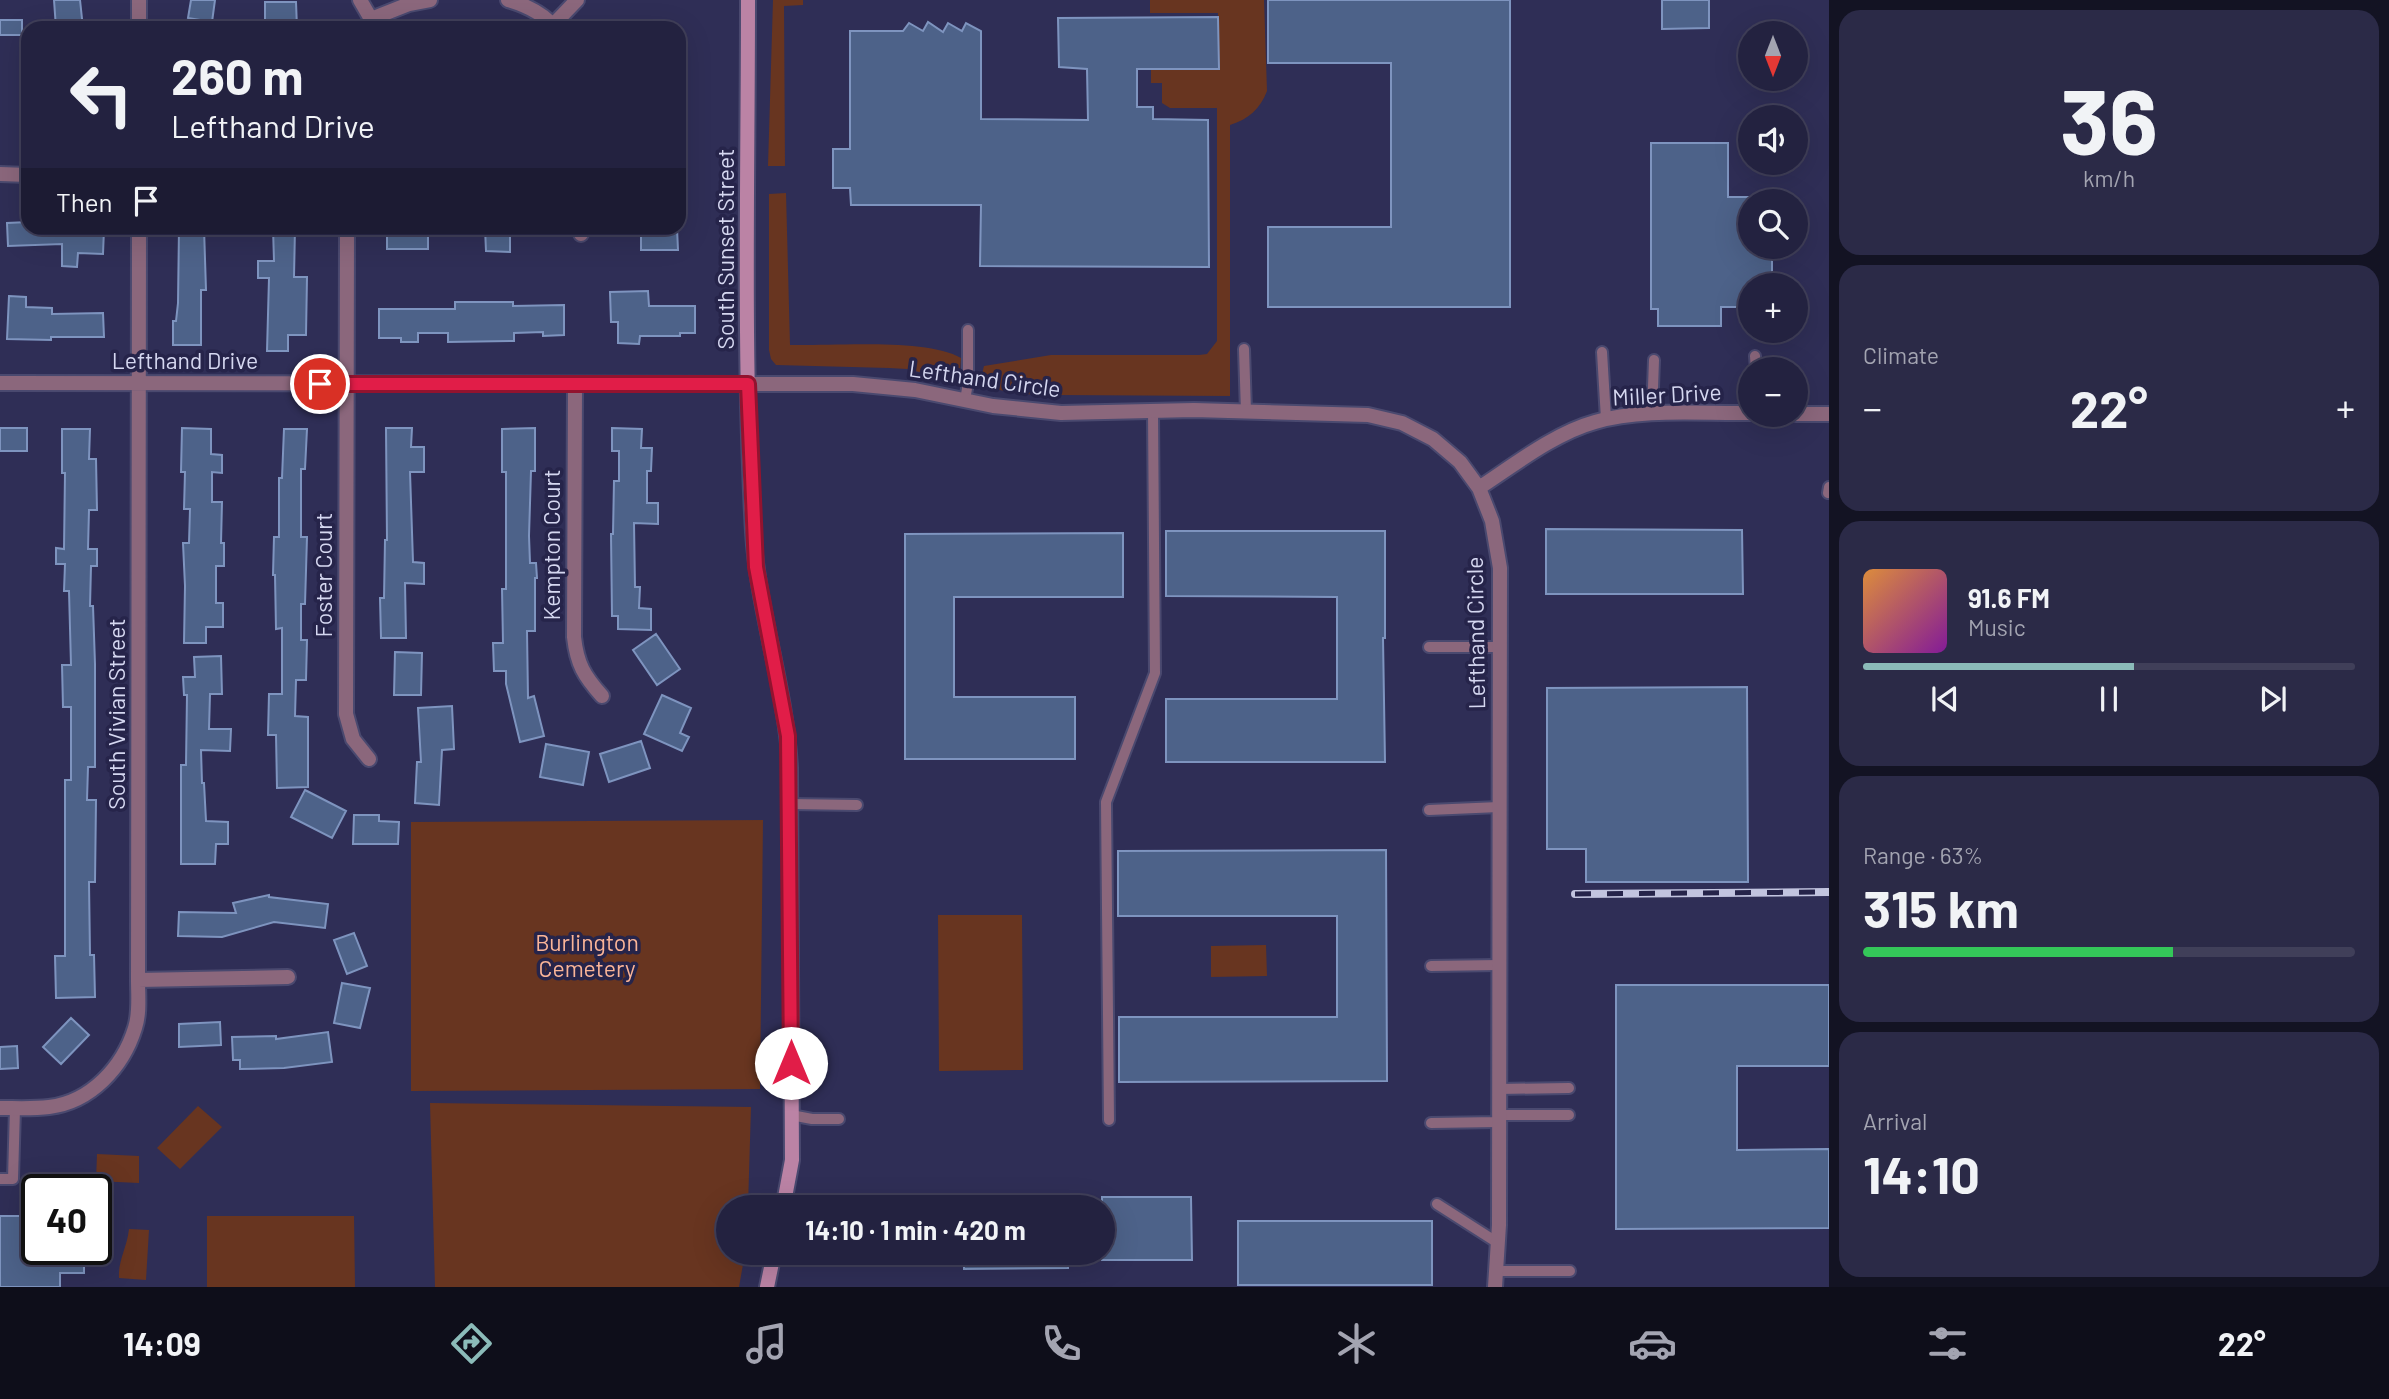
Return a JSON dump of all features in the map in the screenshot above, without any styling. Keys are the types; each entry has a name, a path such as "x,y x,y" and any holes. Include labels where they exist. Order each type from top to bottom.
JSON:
{"street":[{"path":"139,0 139,21"},
{"path":"360,0 368,21"},
{"path":"375,21 409,4 430,0"},
{"path":"509,0 522,4 547,21"},
{"path":"558,21 577,0"},
{"name":"South Sunset Street","path":"748,0 748,384 756,567 788,736 792,1160 785,1195"},
{"path":"0,174 21,174"},
{"name":"South Vivian Street","path":"7,1108 50,1107 80,1098 105,1080 125,1055 136,1026 139,235"},
{"name":"Foster Court","path":"347,235 346,714 353,738 369,759"},
{"name":"Lefthand Drive","path":"0,383 748,384"},
{"name":"Lefthand Circle","path":"748,384 853,384 915,390 993,406 1060,412 1368,415 1402,423 1433,439 1460,462 1479,488 1492,521 1500,568 1499,1119 1495,1287"},
{"name":"Kempton Court","path":"575,385 574,638 577,660 588,681 602,696"},
{"name":"Miller Drive","path":"1479,488 1575,429 1606,419 1738,413"},
{"path":"1808,414 1829,414"},
{"path":"138,980 288,977"},
{"path":"767,1287 772,1265"}],"lane":[{"path":"965,400 968,383 968,330"},
{"path":"1244,349 1246,412"},
{"path":"1602,352 1606,419"},
{"path":"1652,415 1654,360"},
{"path":"1109,1120 1107,802 1155,673 1153,411"},
{"path":"1429,648 1499,647"},
{"path":"790,804 857,805"},
{"path":"1429,810 1499,807"},
{"path":"1431,967 1499,965"},
{"path":"1499,1089 1569,1088"},
{"path":"0,1179 12,1179 7,1108"},
{"path":"792,1115 812,1119 839,1119"},
{"path":"1431,1123 1569,1115"},
{"path":"1437,1204 1498,1243"},
{"path":"1497,1271 1570,1271"}],"green space":[{"path":"773,0 803,0 803,5 784,6 785,166 768,166"},
{"path":"1150,0 1264,0 1267,91 1253,113 1230,125 1230,396 1021,394 979,386 984,366 1051,355 1199,355 1207,354 1217,341 1217,108 1170,108 1162,103 1162,83 1151,83 1151,69 1219,69 1218,13 1150,13"},
{"path":"786,193 790,345 903,345 946,352 961,358 959,382 907,369 776,365 769,350 769,194"},
{"name":"Burlington Cemetery","path":"763,820 760,1089 411,1091 411,822"},
{"path":"938,915 1022,915 1023,1070 939,1071"},
{"path":"1266,945 1267,976 1211,977 1211,946"},
{"path":"430,1103 751,1107 748,1195 716,1195 716,1265 743,1265 739,1287 435,1287"},
{"path":"198,1106 222,1127 180,1169 157,1148"},
{"path":"97,1154 139,1156 139,1183 112,1182 112,1174 96,1174"},
{"path":"207,1216 354,1216 355,1287 207,1287"},
{"path":"129,1229 149,1230 146,1280 119,1278"}],"building":[{"path":"54,0 80,0 82,21 56,21"},
{"path":"191,0 215,0 212,21 188,18"},
{"path":"1268,0 1510,0 1510,307 1268,307 1268,227 1391,227 1391,63 1268,63"},
{"path":"1662,0 1709,0 1709,28 1662,29"},
{"path":"265,2 296,2 297,21 265,20"},
{"path":"1218,17 1219,69 1137,69 1137,107 1153,107 1153,119 1208,120 1209,267 980,266 981,205 851,205 850,188 833,188 833,149 850,149 850,31 903,31 909,23 923,31 928,22 943,32 948,23 962,31 966,23 981,31 981,119 1088,120 1087,69 1059,67 1058,18"},
{"path":"0,20 22,20 21,35 0,35"},
{"path":"1651,143 1728,143 1728,197 1738,197 1738,259 1772,259 1772,273 1738,273 1738,307 1721,307 1721,326 1658,326 1658,309 1651,309"},
{"path":"21,222 21,235 104,235 103,254 78,253 77,267 62,266 62,244 8,246 7,223"},
{"path":"179,235 204,235 206,290 201,290 201,345 173,345 173,321 176,321"},
{"path":"273,235 295,235 294,277 307,277 306,335 288,335 288,351 267,351 269,278 258,278 258,261 274,261"},
{"path":"387,235 428,235 428,249 387,249"},
{"path":"485,235 510,235 510,252 486,251"},
{"path":"641,235 677,235 678,250 641,250"},
{"path":"648,291 649,306 695,306 695,333 680,333 680,336 640,336 639,344 618,343 618,322 611,322 610,292"},
{"path":"9,296 26,297 26,307 52,308 52,314 103,313 104,337 7,339"},
{"path":"455,302 513,302 513,306 564,305 564,335 543,336 543,332 514,333 514,341 448,342 448,333 418,333 418,342 401,342 401,338 379,338 379,309 455,309"},
{"path":"0,428 27,428 27,451 0,451"},
{"path":"182,428 211,429 211,454 222,455 222,473 212,472 212,502 222,502 221,543 224,543 224,566 216,566 216,603 223,603 223,627 206,627 206,643 184,643 183,543 189,543 190,509 184,509"},
{"path":"386,428 412,428 411,447 424,447 424,472 410,472 413,562 424,563 424,584 405,583 406,638 381,638 380,598 384,598 387,540"},
{"path":"535,428 535,471 531,471 529,536 530,563 536,563 537,578 535,631 527,631 528,698 534,696 544,736 520,742 506,684 506,671 494,671 493,643 503,643 502,589 506,589 506,472 502,472 502,429"},
{"path":"612,428 642,429 641,448 652,448 651,471 647,471 647,503 658,503 658,524 634,523 635,587 640,587 639,608 651,609 651,630 618,629 618,616 612,616 611,534 614,481 619,481 619,451 612,451"},
{"path":"62,429 90,429 89,459 96,459 97,510 89,510 88,549 97,549 97,566 91,566 90,606 93,606 95,664 95,767 88,767 87,800 96,800 95,882 89,882 90,955 94,955 95,997 56,998 55,956 65,956 65,780 71,780 71,707 63,707 62,665 71,665 69,591 64,591 65,564 56,564 56,548 64,549 65,473 62,473"},
{"path":"284,429 307,429 305,469 301,469 301,537 307,537 305,604 301,604 301,640 307,640 306,680 296,680 295,716 308,717 308,787 277,788 276,735 268,735 269,694 282,694 282,628 276,629 273,575 274,537 279,537 279,478 282,478"},
{"path":"1546,529 1742,530 1743,594 1546,594"},
{"path":"1166,531 1385,531 1385,762 1166,762 1166,699 1337,699 1337,597 1166,596"},
{"path":"1123,533 1123,597 954,597 954,697 1075,697 1075,759 905,759 905,534"},
{"path":"656,634 680,669 657,685 633,650"},
{"path":"395,652 422,653 421,695 394,695"},
{"path":"221,656 222,694 210,694 209,729 231,729 230,751 201,750 202,783 206,821 228,822 228,844 216,844 215,864 181,864 181,765 186,765 187,695 184,695 183,677 195,677 194,657"},
{"path":"1747,687 1748,882 1586,882 1586,849 1547,849 1547,688"},
{"path":"662,695 691,708 680,733 689,737 682,751 644,734"},
{"path":"452,706 454,749 442,750 439,805 415,803 417,762 421,762 418,708"},
{"path":"641,741 650,768 609,782 600,754"},
{"path":"546,744 589,752 583,785 540,777"},
{"path":"305,790 346,811 332,838 291,817"},
{"path":"354,815 379,815 379,821 399,822 398,844 353,844"},
{"path":"1386,850 1387,1081 1119,1082 1119,1017 1337,1017 1337,916 1118,916 1118,851"},
{"path":"269,895 328,904 325,928 274,922 222,937 178,936 179,912 236,913 233,903"},
{"path":"354,933 367,966 347,974 334,940"},
{"path":"342,983 370,988 360,1028 334,1023"},
{"path":"1616,985 1829,985 1829,1066 1737,1066 1737,1150 1829,1149 1829,1228 1616,1229"},
{"path":"71,1018 89,1035 61,1064 43,1047"},
{"path":"220,1022 221,1045 179,1047 179,1024"},
{"path":"328,1032 332,1062 284,1068 240,1069 240,1060 233,1060 232,1037 276,1036 276,1039"},
{"path":"17,1046 18,1068 0,1069 0,1047"},
{"path":"1115,1197 1191,1197 1192,1260 1115,1260"},
{"path":"0,1216 21,1216 21,1265 84,1265 84,1273 60,1273 60,1287 0,1287"},
{"path":"1238,1221 1432,1221 1432,1285 1238,1285"},
{"path":"964,1265 1068,1265 1068,1268 964,1269"}],"railway":[{"path":"1575,894 1829,892"}],"route":[{"path":"320,384 748,384 756,567 788,736 791,1063"}]}
